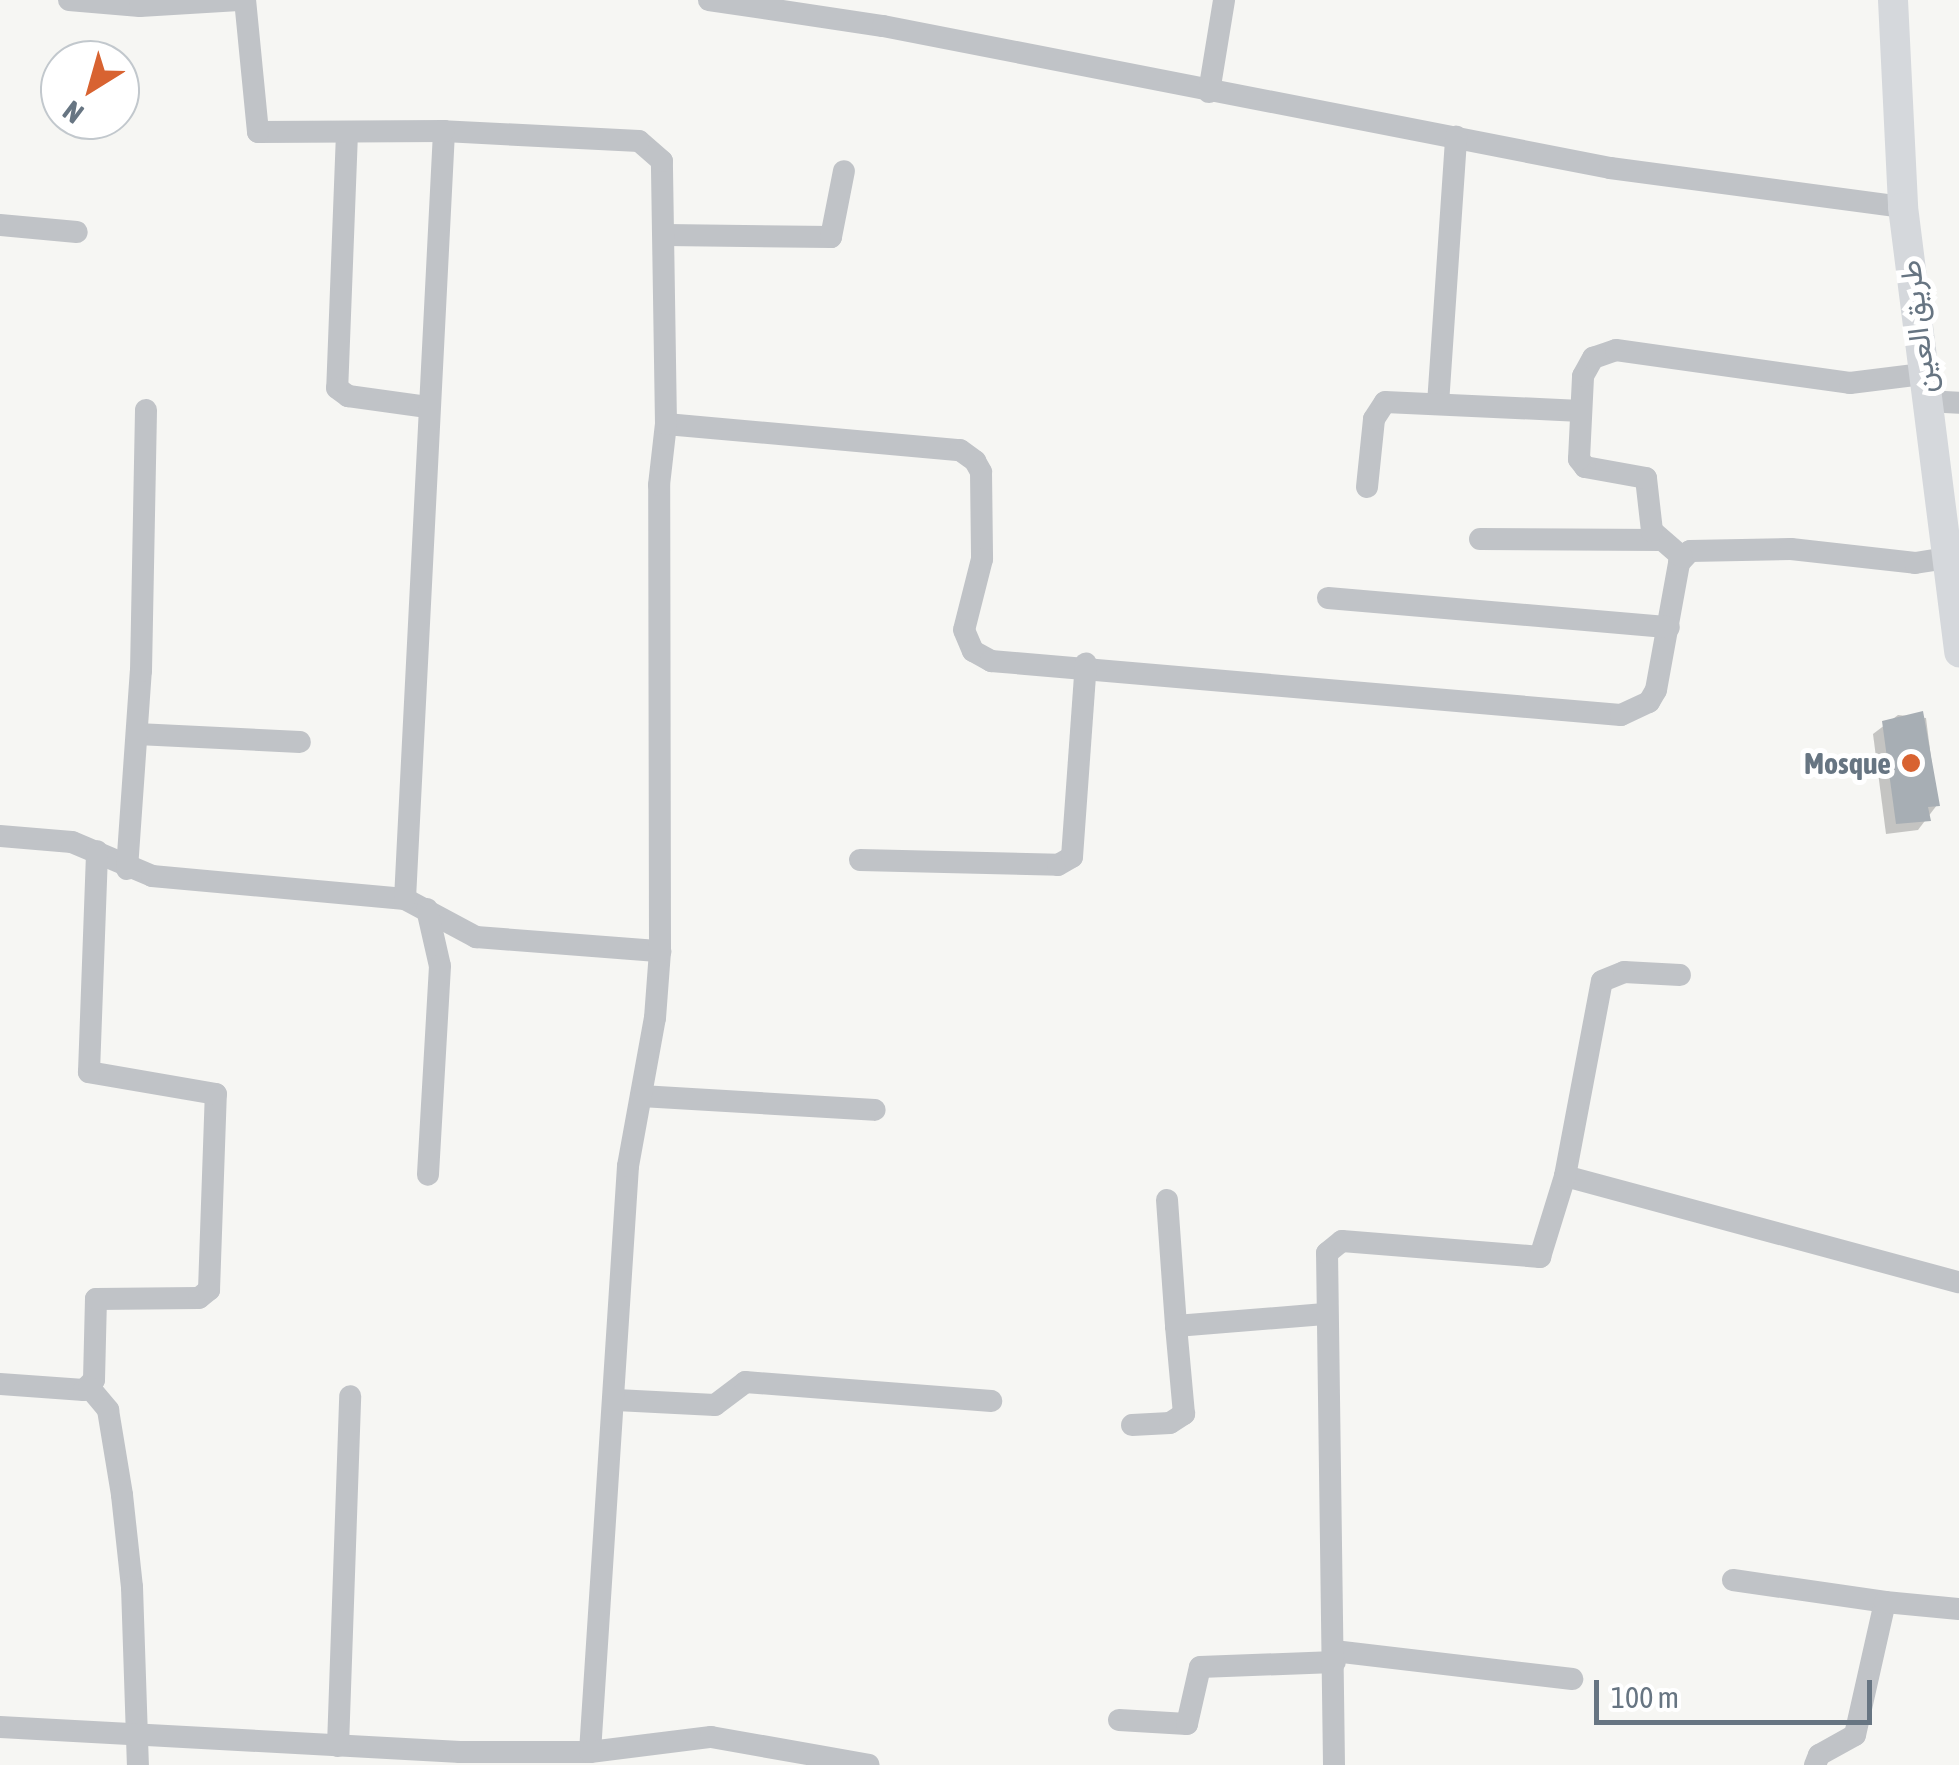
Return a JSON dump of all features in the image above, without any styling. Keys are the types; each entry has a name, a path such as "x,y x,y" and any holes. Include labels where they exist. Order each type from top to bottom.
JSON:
{"main road":[{"name":"طريق العين","path":"1893,0 1903,206 1959,652"}],"street":[{"path":"69,0 140,6 242,0 258,132 444,132 639,141 654,148 662,161 666,424 659,504 660,952 642,1096 628,1166 602,1756"},
{"path":"709,0 883,26 1209,92 1721,186 1903,206"},
{"path":"1209,92 1224,0"},
{"path":"405,899 427,407 444,132"},
{"path":"346,133 337,388 348,396 427,407"},
{"path":"1438,404 1456,137"},
{"path":"666,234 830,237 844,171"},
{"path":"0,225 77,232"},
{"path":"1682,557 1651,527 1646,478 1585,468 1579,459 1588,367 1616,350 1850,383 1924,388 1959,403"},
{"path":"1367,487 1377,408 1385,402 1581,411"},
{"path":"126,868 137,734 146,410"},
{"path":"666,424 960,450 981,472 982,559 964,614 966,642 991,661 1086,664 1620,716 1649,702 1656,690 1682,557"},
{"path":"1480,539 1661,540"},
{"path":"1682,557 1698,550 1791,549 1916,563 1948,558"},
{"path":"1328,598 1669,627"},
{"path":"860,860 1058,865 1072,857 1086,664"},
{"path":"137,734 300,742"},
{"path":"0,836 72,842 98,851 126,868 162,878 405,899 476,937 660,952"},
{"path":"98,851 89,1072 104,1080 210,1090 220,1101 207,1294 96,1300 89,1387 108,1410 122,1496 132,1587 138,1765"},
{"path":"427,909 440,966 428,1175"},
{"path":"1334,1765 1326,1253 1342,1241 1535,1260 1544,1250 1565,1176 1602,981 1624,972 1680,974"},
{"path":"642,1096 876,1110"},
{"path":"1565,1176 1959,1282"},
{"path":"1132,1425 1170,1423 1184,1414 1167,1200"},
{"path":"1176,1326 1325,1314"},
{"path":"616,1400 715,1405 745,1382 990,1401"},
{"path":"0,1384 89,1387"},
{"path":"338,1746 350,1396"},
{"path":"1733,1580 1959,1609"},
{"path":"1815,1765 1820,1755 1856,1735 1886,1602"},
{"path":"1119,1720 1187,1724 1200,1667 1334,1657 1572,1680"},
{"path":"0,1726 136,1733 285,1754 338,1746 602,1756 711,1737 869,1765"}],"building":[{"name":"Mosque","path":"1923,711 1940,806 1928,807 1931,821 1896,824 1882,721"}],"place":[{"name":"Mosque","path":"1911,763"}]}
